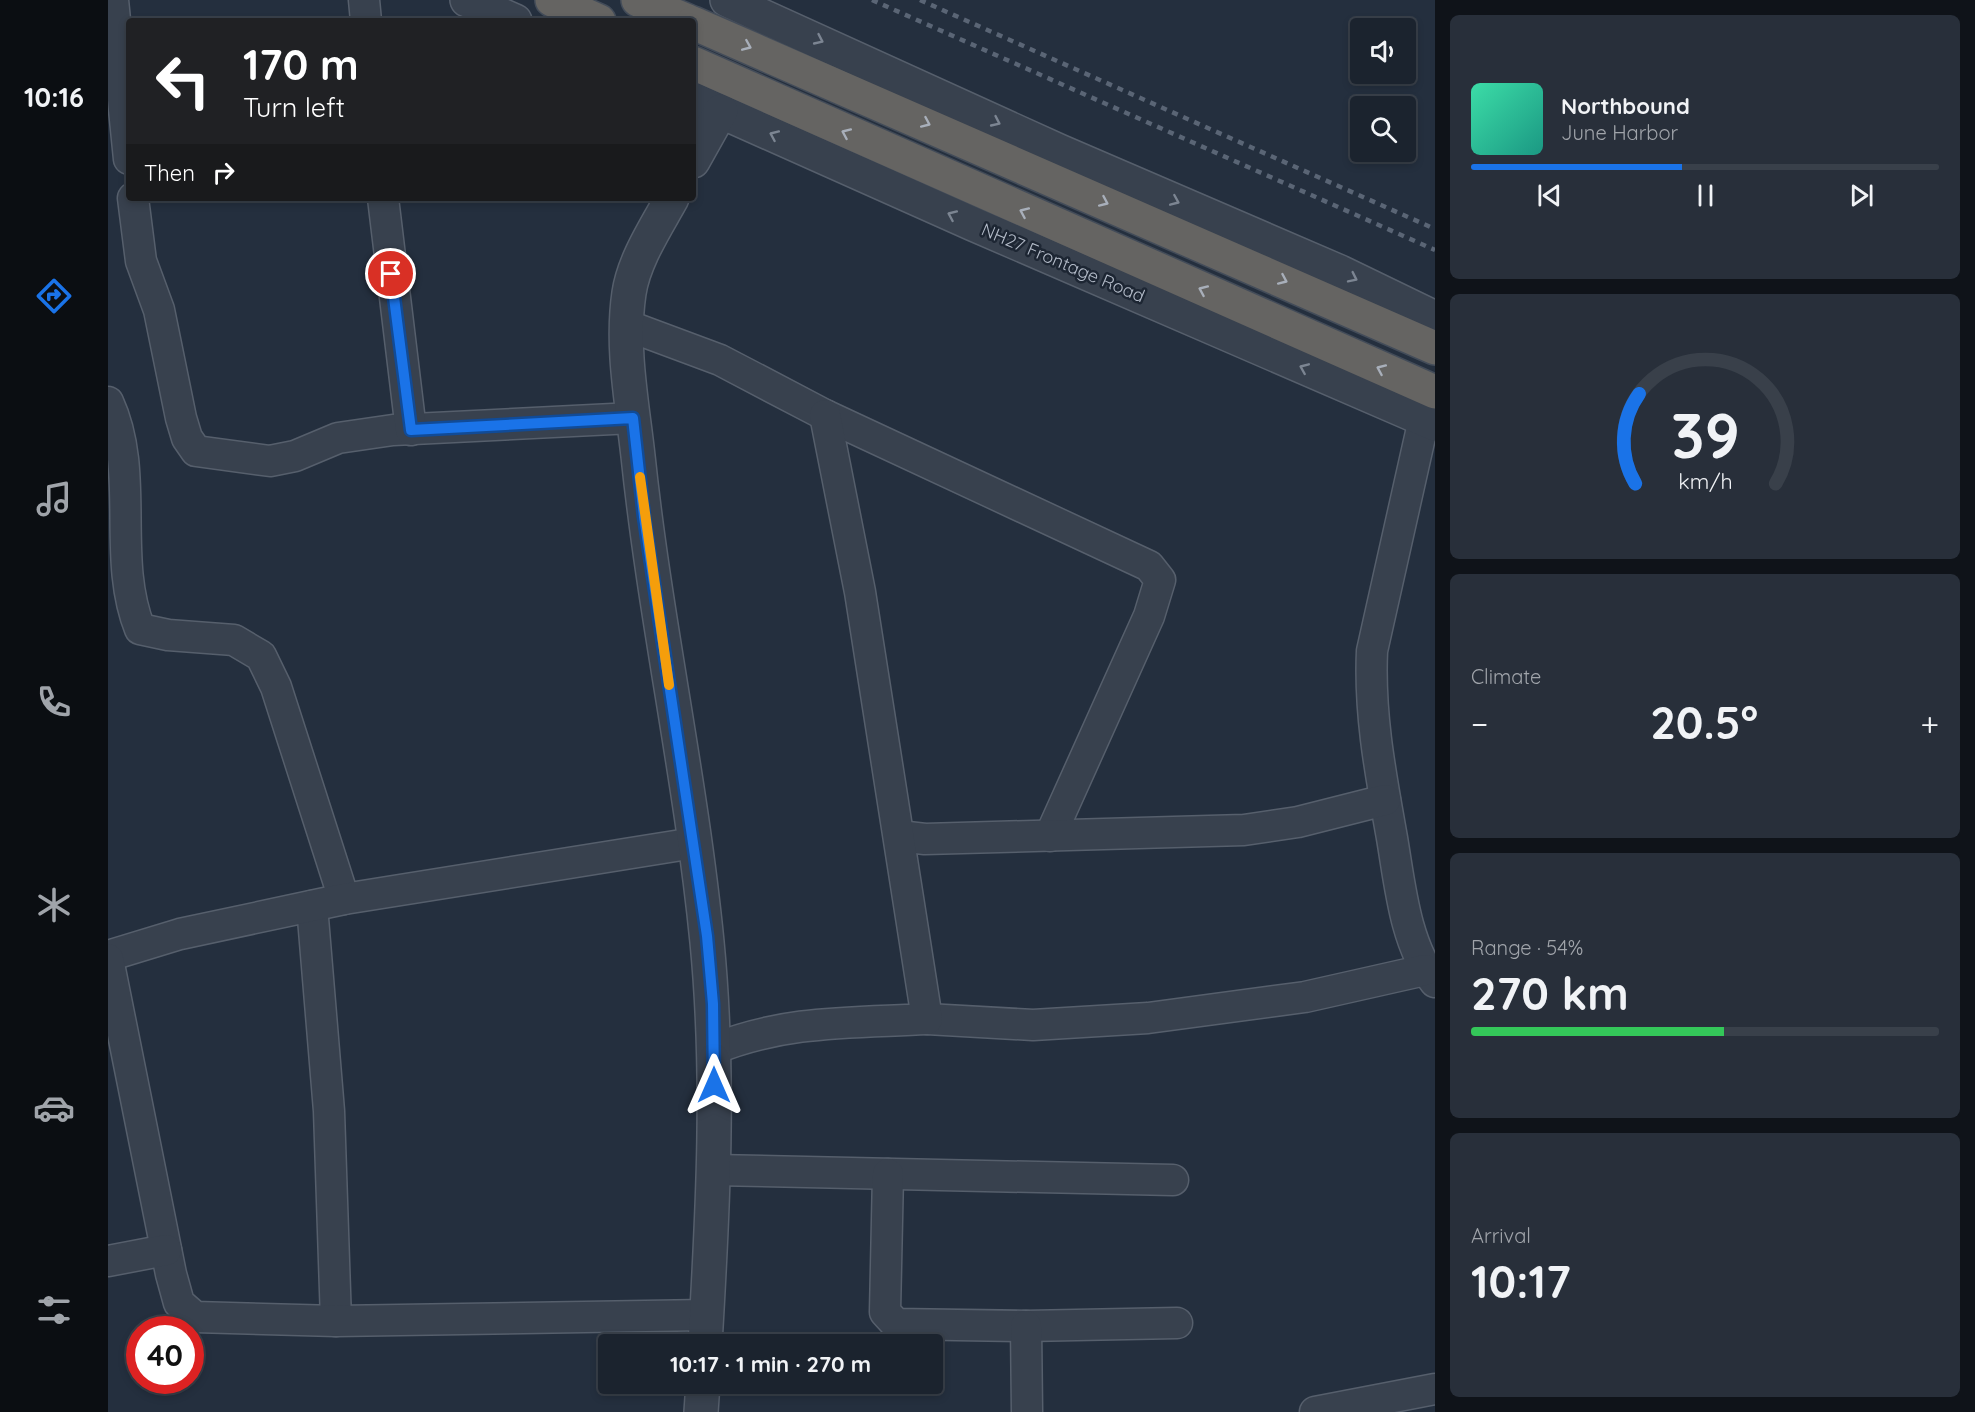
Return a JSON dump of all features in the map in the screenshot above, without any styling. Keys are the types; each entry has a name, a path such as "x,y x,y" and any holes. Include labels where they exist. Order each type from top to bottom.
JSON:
{"highway":[{"path":"552,0 593,18"},
{"path":"638,0 681,18"},
{"path":"696,24 1435,348"},
{"path":"696,64 1431,412"}],"street":[{"path":"113,0 126,129"},
{"path":"364,0 366,18"},
{"path":"467,0 508,18"},
{"path":"727,0 1059,151 1340,272 1435,318"},
{"path":"696,149 707,105"},
{"name":"NH27 Frontage Road","path":"707,105 1431,412"},
{"path":"133,201 141,261 159,309 181,418 187,438 196,451 270,461 296,456 338,438 411,430 633,418"},
{"path":"383,201 411,430"},
{"path":"670,201 646,246 629,290 626,325 644,517 694,843 707,936 714,1049 713,1170 706,1330 195,1317 179,1303 166,1250 108,957 180,934 344,899 694,843"},
{"path":"626,325 720,360 825,415 1149,566 1160,580 1149,616 1050,836"},
{"path":"108,402 118,432 124,465 129,586 133,610 140,629 168,635 234,640 261,656 276,687 344,899"},
{"path":"714,1049 747,1035 785,1027 821,1023 927,1019 1033,1025 1148,1018 1305,997 1430,976 1409,925 1385,800 1374,730 1370,685 1372,651 1406,489 1431,412"},
{"path":"825,415 846,515 927,1019"},
{"path":"899,836 926,839 1244,830 1298,822 1385,800"},
{"path":"312,906 329,1111 336,1321"},
{"path":"713,1170 1173,1180"},
{"path":"888,1174 885,1312 896,1324 1026,1326 1177,1323"},
{"path":"108,1261 166,1250"},
{"path":"1026,1326 1027,1412"},
{"path":"1315,1412 1435,1389"},
{"path":"701,1412 702,1394"}],"railway":[{"path":"872,0 1435,250"},
{"path":"920,0 1435,229"}],"slow traffic":[{"path":"640,477 669,685"}],"route":[{"path":"391,274 411,430 633,418 644,517 707,936 713,1004 714,1085"}]}
